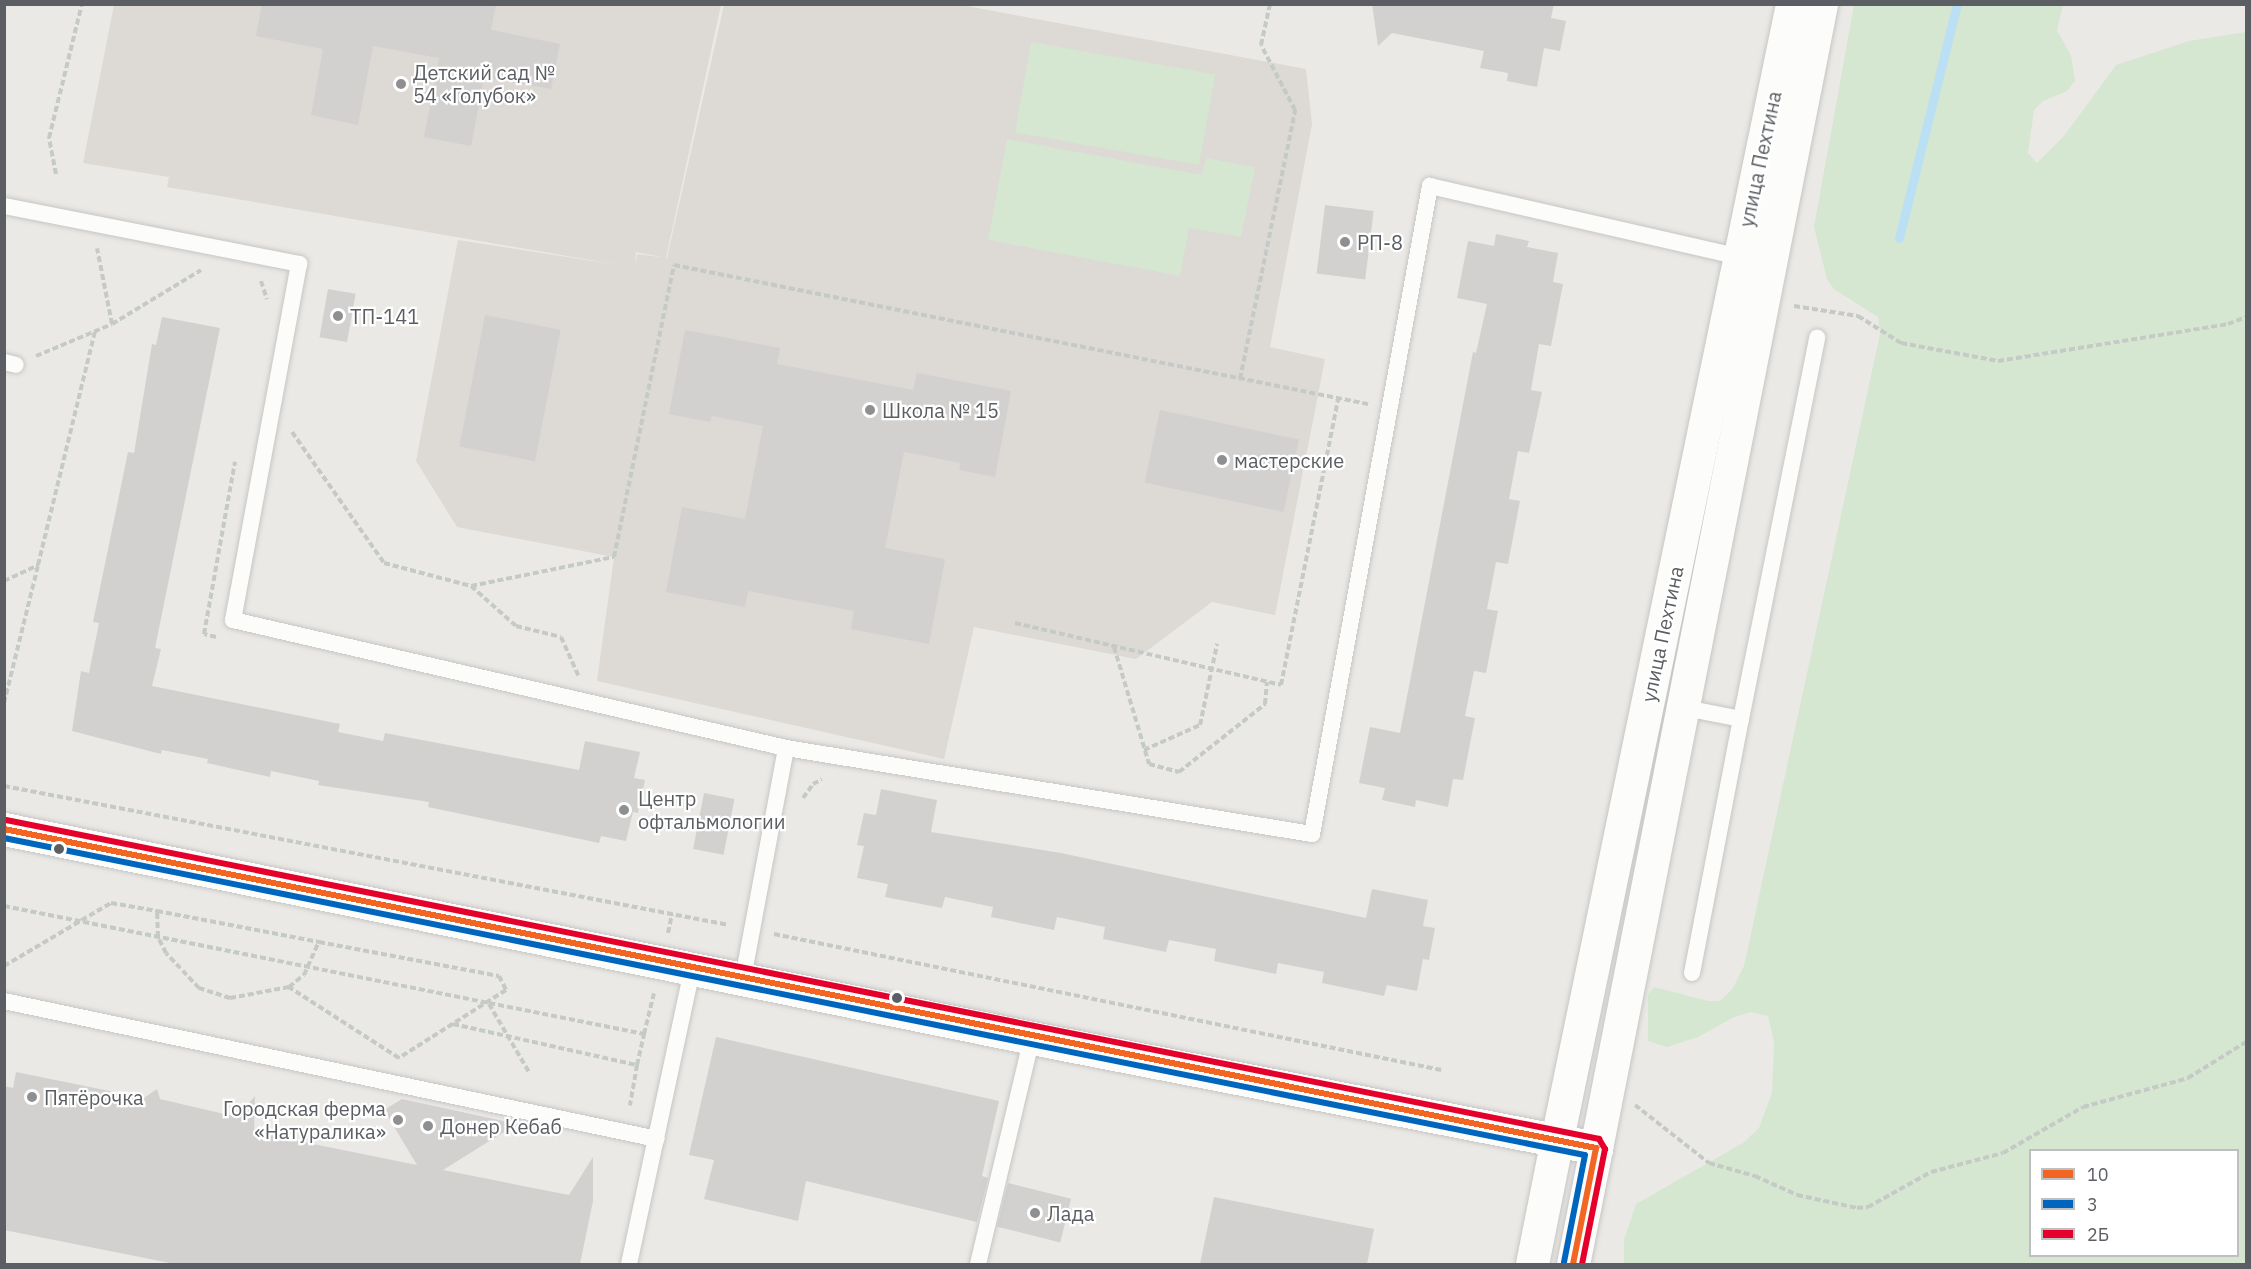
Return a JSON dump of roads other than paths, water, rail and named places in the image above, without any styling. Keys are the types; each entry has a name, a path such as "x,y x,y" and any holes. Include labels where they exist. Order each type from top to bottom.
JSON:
{"street":[{"name":"улица Пехтина","path":"1573,1264 1680,707 1764,301 1754,260 1792,4"},
{"name":"улица Пехтина","path":"1532,1264 1557,1139 1754,260 1821,4"},
{"path":"4,829 1032,1038 1596,1148"}],"lane":[{"path":"4,206 299,264 233,620 786,748 1312,834 1430,186 1754,260"},
{"path":"1692,973 1817,337"},
{"path":"1680,707 1741,719"},
{"path":"743,978 786,748"},
{"path":"629,1264 657,1139 676,966"},
{"path":"4,1001 657,1139"},
{"path":"978,1264 1032,1038"}],"waterway":[{"path":"1899,238 1957,4"}],"place":[{"name":"Детский сад № 54 «Голубок»","path":"401,84"},
{"name":"РП-8","path":"1345,242"},
{"name":"ТП-141","path":"338,316"},
{"name":"Школа № 15","path":"870,410"},
{"name":"мастерские","path":"1222,460"},
{"name":"Центр офтальмологии","path":"624,810"},
{"name":"Пятёрочка","path":"32,1097"},
{"name":"Городская ферма «Натуралика»","path":"398,1120"},
{"name":"Донер Кебаб","path":"428,1126"},
{"name":"Лада","path":"1035,1213"}]}
